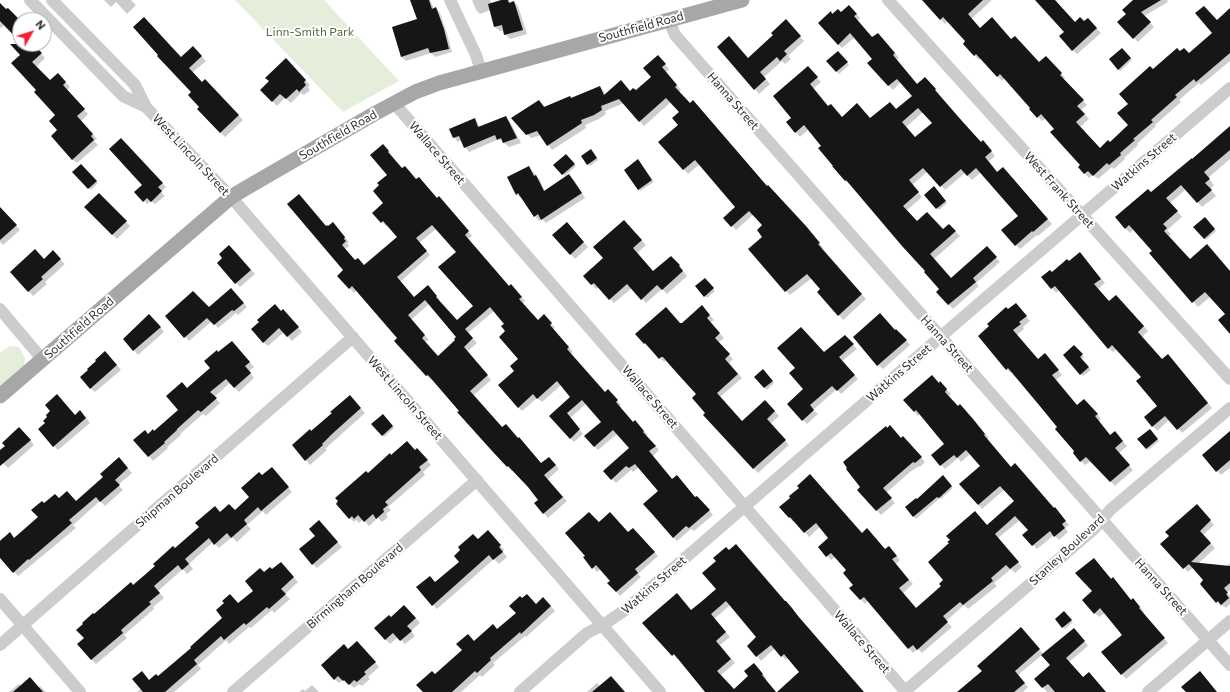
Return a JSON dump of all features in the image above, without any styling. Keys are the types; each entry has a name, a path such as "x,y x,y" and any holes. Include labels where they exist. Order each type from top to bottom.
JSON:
{"main road":[{"name":"Southfield Road","path":"0,396 231,197 394,103 415,92 438,83 742,0"}],"street":[{"name":"West Lincoln Street","path":"30,0 123,96 146,107"},
{"name":"West Lincoln Street","path":"52,0 135,85 146,107 231,197 660,692"},
{"path":"450,0 476,54 481,71"},
{"name":"West Frank Street","path":"888,0 1230,379"},
{"name":"Hanna Street","path":"669,20 675,35 1230,666"},
{"path":"81,53 93,42"},
{"name":"Watkins Street","path":"520,692 587,633 620,614 1230,88"},
{"name":"Wallace Street","path":"394,103 905,692"},
{"path":"0,309 42,359"},
{"name":"Shipman Boulevard","path":"0,645 353,337"},
{"name":"Stanley Boulevard","path":"905,692 1094,529 1110,510 1230,408"},
{"name":"Birmingham Boulevard","path":"233,692 477,480"},
{"path":"0,599 80,692"},
{"path":"1148,692 1230,621"}],"green space":[{"name":"Linn-Smith Park","path":"235,0 324,0 399,81 343,112"},
{"path":"9,346 19,347 25,358 24,367 0,387 0,353"}],"building":[{"path":"410,0 429,0 432,9 436,7 449,49 430,53 428,48 401,57 392,27 417,19"},
{"path":"501,0 508,0 509,3 514,1 523,30 504,35 502,25 494,27 488,4"},
{"path":"922,0 983,0 968,14 980,28 992,17 1011,39 1015,36 1039,62 1046,56 1062,73 1060,75 1084,100 1077,106 1085,114 1076,122 1100,148 1108,140 1110,142 1128,125 1117,113 1128,104 1119,94 1150,66 1153,69 1177,48 1180,51 1184,48 1189,53 1212,33 1195,13 1204,6 1217,20 1230,8 1230,53 1196,82 1194,79 1175,95 1177,97 1151,120 1153,122 1133,139 1135,140 1120,153 1121,155 1109,165 1107,163 1093,176 1088,171 1084,174 1078,167 1080,165 1050,132 1054,129 1041,114 1037,118 1000,74 997,77 976,54 974,56 963,44 965,41 943,17 940,20"},
{"path":"1035,0 1055,0 1075,22 1080,17 1084,21 1088,18 1097,28 1072,51 1059,36 1064,32"},
{"path":"1133,0 1161,0 1141,12 1151,22 1133,39 1117,22 1126,14 1122,10"},
{"path":"0,3 12,12 12,34 0,21"},
{"path":"849,5 857,14 854,16 872,37 878,33 895,53 893,55 917,84 925,77 981,142 983,140 992,151 985,157 997,172 1003,167 1048,219 1015,246 1001,230 1018,216 976,168 967,176 961,169 940,187 923,168 909,180 919,192 903,206 917,221 927,212 943,229 949,224 956,231 930,254 951,278 987,246 997,257 973,278 976,282 948,305 936,292 939,289 924,272 925,271 832,166 818,148 821,146 804,125 795,133 786,122 791,118 773,96 808,66 818,77 810,84 828,106 831,104 842,117 857,103 870,118 890,102 896,109 912,96 897,79 888,86 867,63 872,59 850,33 838,45 818,23 831,11 832,14 838,9 841,12","holes":["918,108 932,123 915,137 902,122"]},
{"path":"144,17 181,57 193,46 202,56 189,68 202,82 205,79 239,115 220,133 197,109 199,107 188,95 191,92 157,56 158,55 133,27"},
{"path":"786,19 801,36 784,51 787,54 780,61 777,57 760,72 766,79 754,90 717,47 729,36 748,58 773,35 771,33"},
{"path":"1122,48 1131,58 1118,70 1109,59"},
{"path":"838,51 848,62 836,72 826,61"},
{"path":"17,52 41,52 42,53 32,62 50,80 58,73 66,82 63,85 85,109 77,116 93,134 91,136 94,140 72,160 51,136 57,130 49,121 55,115 34,92 36,90 11,63 20,55"},
{"path":"658,55 666,64 662,67 677,85 675,87 690,103 693,100 767,186 768,185 806,226 820,243 818,244 862,294 838,316 817,292 820,289 807,274 785,292 748,249 762,237 757,230 762,225 749,211 731,227 723,218 735,207 695,160 683,170 658,142 678,125 672,118 679,112 666,98 639,122 619,99 601,106 602,110 581,120 582,123 547,146 537,131 526,135 511,118 539,100 544,107 600,86 604,95 621,80 630,91 633,88 636,90 651,77 643,68"},
{"path":"286,58 306,80 304,82 306,85 299,92 297,89 286,99 280,94 272,102 260,90 269,81 265,78"},
{"path":"506,116 517,138 503,143 501,138 497,140 495,135 464,148 459,136 453,138 449,129 475,118 478,127"},
{"path":"1230,126 1230,150 1204,172 1210,179 1205,183 1212,190 1197,203 1181,185 1166,198 1178,211 1163,224 1167,228 1164,231 1190,259 1207,244 1230,271 1230,334 1218,320 1225,314 1205,292 1192,303 1149,253 1152,251 1129,225 1125,229 1115,217 1148,189 1151,192"},
{"path":"121,138 163,183 158,187 162,191 151,202 147,198 143,202 134,192 142,185 109,149"},
{"path":"383,144 402,168 405,166 416,179 419,177 437,198 439,196 469,231 465,235 509,286 511,284 522,297 519,299 538,320 544,314 552,323 550,325 569,347 567,349 605,392 608,389 618,400 616,402 633,422 635,420 644,431 643,432 656,446 649,451 672,479 677,475 695,497 697,496 710,510 689,528 686,526 673,538 643,504 658,491 635,464 629,468 626,466 611,480 603,471 629,448 613,430 594,447 584,436 601,422 582,400 567,413 580,429 570,439 549,416 570,397 557,381 537,399 533,394 518,408 498,385 514,371 510,366 518,359 499,337 505,331 501,326 504,324 490,307 465,329 473,338 464,347 488,375 470,391 502,427 506,424 518,438 519,437 541,463 549,457 556,465 544,475 563,497 543,514 534,503 538,500 528,487 493,452 457,412 459,411 428,375 426,376 394,341 397,338 352,286 349,289 337,276 343,270 287,204 299,194 326,226 333,222 345,237 344,239 346,241 342,245 355,260 358,258 364,265 397,237 383,221 381,223 372,213 383,203 373,191 379,185 377,183 387,175 370,155","holes":["432,225 456,252 438,267 473,306 457,320 436,297 437,296 428,285 414,297 397,277 427,251 416,238","425,300 456,337 454,339 455,340 438,356 422,338 425,335 408,315"]},
{"path":"591,149 597,158 587,165 581,156"},
{"path":"566,154 575,164 562,175 553,165"},
{"path":"638,159 652,180 638,190 624,170"},
{"path":"81,164 97,181 88,189 72,172"},
{"path":"529,166 534,176 536,175 544,191 569,174 582,193 541,220 538,214 534,217 518,193 516,195 507,177"},
{"path":"934,186 946,201 936,209 924,195"},
{"path":"99,193 127,221 112,235 84,207"},
{"path":"0,207 17,225 0,240"},
{"path":"1205,217 1215,229 1204,239 1193,227"},
{"path":"624,220 642,240 633,248 653,271 671,256 680,265 679,266 683,271 662,290 657,285 641,300 627,284 609,300 594,283 591,285 583,276 603,258 593,247"},
{"path":"567,222 584,242 570,255 552,235"},
{"path":"229,245 251,270 235,284 217,263 222,258 219,254"},
{"path":"35,249 44,259 53,250 61,259 41,277 43,279 28,292 10,272"},
{"path":"1080,252 1101,279 1094,284 1109,301 1116,295 1144,326 1138,332 1162,359 1168,354 1208,403 1177,430 1165,416 1152,427 1144,417 1157,406 1136,381 1141,377 1112,345 1108,349 1055,286 1051,289 1041,277 1050,270 1052,272 1067,259 1069,261"},
{"path":"705,278 714,288 704,297 695,286"},
{"path":"231,288 244,303 234,311 232,310 214,325 207,318 184,338 165,316 193,291 209,307"},
{"path":"1016,303 1027,316 1019,322 1021,324 1013,330 1038,359 1045,353 1059,370 1052,375 1077,405 1084,399 1098,414 1095,416 1110,435 1115,431 1123,441 1115,448 1130,465 1110,482 1086,457 1080,462 1073,453 1074,451 1055,429 1057,427 1008,368 1006,370 978,336 989,326 987,324 1006,307 1008,309"},
{"path":"275,304 281,311 283,309 299,327 287,337 279,328 263,343 251,329 259,322 257,320"},
{"path":"702,305 710,315 707,318 720,333 715,338 730,354 725,359 738,374 717,393 742,421 765,400 775,411 767,419 786,440 753,469 703,415 705,413 692,398 696,394 663,357 659,359 635,334 666,307 680,323 682,323"},
{"path":"880,313 895,330 896,329 907,340 877,366 853,337"},
{"path":"149,314 161,327 133,351 123,339"},
{"path":"801,327 824,352 845,335 854,344 839,357 855,375 837,391 832,386 810,405 814,410 802,421 787,404 803,389 789,373 795,368 777,348"},
{"path":"232,341 250,362 245,366 251,373 234,388 226,379 210,392 217,398 201,412 198,410 164,442 165,443 148,457 133,440 145,430 148,434 153,429 154,431 178,410 166,396 182,382 187,388 210,368 204,361 217,350 218,352"},
{"path":"1074,345 1083,354 1080,357 1089,367 1080,375 1063,355"},
{"path":"105,351 117,365 90,389 80,377"},
{"path":"763,369 773,381 764,388 754,377"},
{"path":"932,375 947,389 945,392 958,406 960,404 973,419 985,434 984,435 1011,467 1015,463 1066,521 1062,524 1065,528 1054,537 1050,531 1032,546 1022,535 1028,530 1015,516 995,534 1019,562 1010,569 1006,565 991,578 993,581 963,605 960,602 943,616 948,622 917,650 913,645 908,649 864,597 860,600 849,588 853,585 843,573 846,570 831,553 826,557 818,547 828,538 816,523 804,533 779,507 790,498 789,496 799,488 797,486 810,474 862,533 867,528 885,549 889,546 897,556 892,559 909,580 899,588 916,608 941,586 939,584 943,580 928,562 949,543 947,542 950,540 946,536 975,511 987,525 1014,501 1000,486 978,505 959,484 980,466 966,450 957,458 954,455 940,466 931,455 944,444 916,410 914,412 903,400"},
{"path":"57,394 75,415 80,410 86,418 53,447 38,429 45,423 43,421 50,411 45,405"},
{"path":"350,395 361,408 305,461 292,445 310,429 311,431 332,413 330,412"},
{"path":"383,414 393,426 382,436 371,424"},
{"path":"890,425 901,438 903,436 922,457 915,463 913,462 883,488 892,498 876,511 857,490 860,487 846,469 847,468 843,462 886,426 887,428"},
{"path":"19,427 31,440 0,466 0,450 5,446 2,443"},
{"path":"1150,429 1158,439 1146,449 1137,439"},
{"path":"1230,431 1230,460 1216,472 1202,455"},
{"path":"407,441 415,450 417,448 428,460 419,467 421,470 385,502 388,505 383,509 384,512 376,519 373,514 364,522 358,515 354,519 352,516 349,519 336,504 338,501 335,498 366,471 368,473 390,453 391,455"},
{"path":"119,457 128,468 115,480 120,485 100,502 96,497 69,520 72,523 13,573 0,558 0,541 10,532 14,538 38,517 31,510 42,501 44,503 55,494 59,498 67,491 76,501 103,477 100,474"},
{"path":"272,467 289,487 261,511 258,507 244,520 247,524 231,538 227,533 214,545 209,538 185,559 189,564 182,570 178,565 154,586 160,593 149,602 151,604 121,630 123,633 91,660 77,644 84,638 76,630 83,624 82,623 131,582 133,585 155,566 153,564 173,546 175,548 199,527 195,523 215,506 220,512 229,504 235,510 249,497 241,488 259,472 262,475"},
{"path":"943,475 952,486 939,498 937,497 913,517 905,507 916,498 917,499"},
{"path":"1197,504 1211,520 1200,531 1211,543 1191,562 1230,566 1230,583 1224,588 1228,593 1226,594 1229,598 1221,605 1218,601 1216,603 1200,584 1203,580 1189,564 1183,569 1160,544 1169,536 1165,532"},
{"path":"589,512 599,522 610,512 628,532 633,528 655,552 635,569 638,573 616,592 607,583 610,581 596,565 592,569 583,557 585,556 565,533"},
{"path":"319,520 338,542 312,565 299,549 315,536 309,529"},
{"path":"488,530 501,545 499,547 503,552 493,560 489,555 432,606 416,587 430,576 435,582 459,562 454,556 460,550 458,547 473,534 478,539"},
{"path":"736,544 864,692 777,692 799,672 784,654 781,657 771,645 756,657 747,646 756,637 726,601 711,614 726,632 716,641 731,659 717,671 734,689 748,676 744,671 754,663 776,692 705,692 674,654 672,656 642,623 677,593 691,610 701,602 716,589 702,573 716,561 713,558 726,547 729,550"},
{"path":"1094,558 1111,579 1113,577 1131,600 1133,598 1140,607 1139,608 1165,638 1121,675 1101,652 1122,635 1100,608 1094,614 1082,600 1092,591 1075,573"},
{"path":"281,562 294,577 281,589 286,594 269,609 267,607 246,625 244,623 224,640 221,636 194,660 197,664 165,692 143,692 132,679 142,671 149,680 156,674 158,676 191,648 190,647 222,618 216,610 224,603 222,601 230,594 238,603 253,591 245,581 260,568 264,572 270,567 272,569"},
{"path":"527,594 536,604 543,597 551,606 521,634 520,632 490,658 491,660 477,673 475,671 452,692 423,692 416,685 432,671 435,674 462,650 456,644 468,634 474,641 493,624 497,629 516,613 509,606 520,596 522,598"},
{"path":"404,605 416,618 407,626 412,631 400,641 393,633 385,640 374,628 389,615 391,617"},
{"path":"1064,611 1072,620 1062,628 1055,619"},
{"path":"1021,627 1040,649 1015,671 1025,683 1014,692 957,692 982,671 977,666"},
{"path":"1074,628 1085,641 1066,658 1083,677 1089,672 1106,692 1055,692 1048,684 1042,688 1034,679 1050,665 1041,655"},
{"path":"357,641 376,662 364,672 366,674 357,682 354,680 349,685 338,676 334,680 321,665 344,644 348,649"},
{"path":"1200,671 1217,692 1186,692 1181,687"},
{"path":"611,676 625,692 592,692"},
{"path":"30,677 43,692 13,692"}]}
